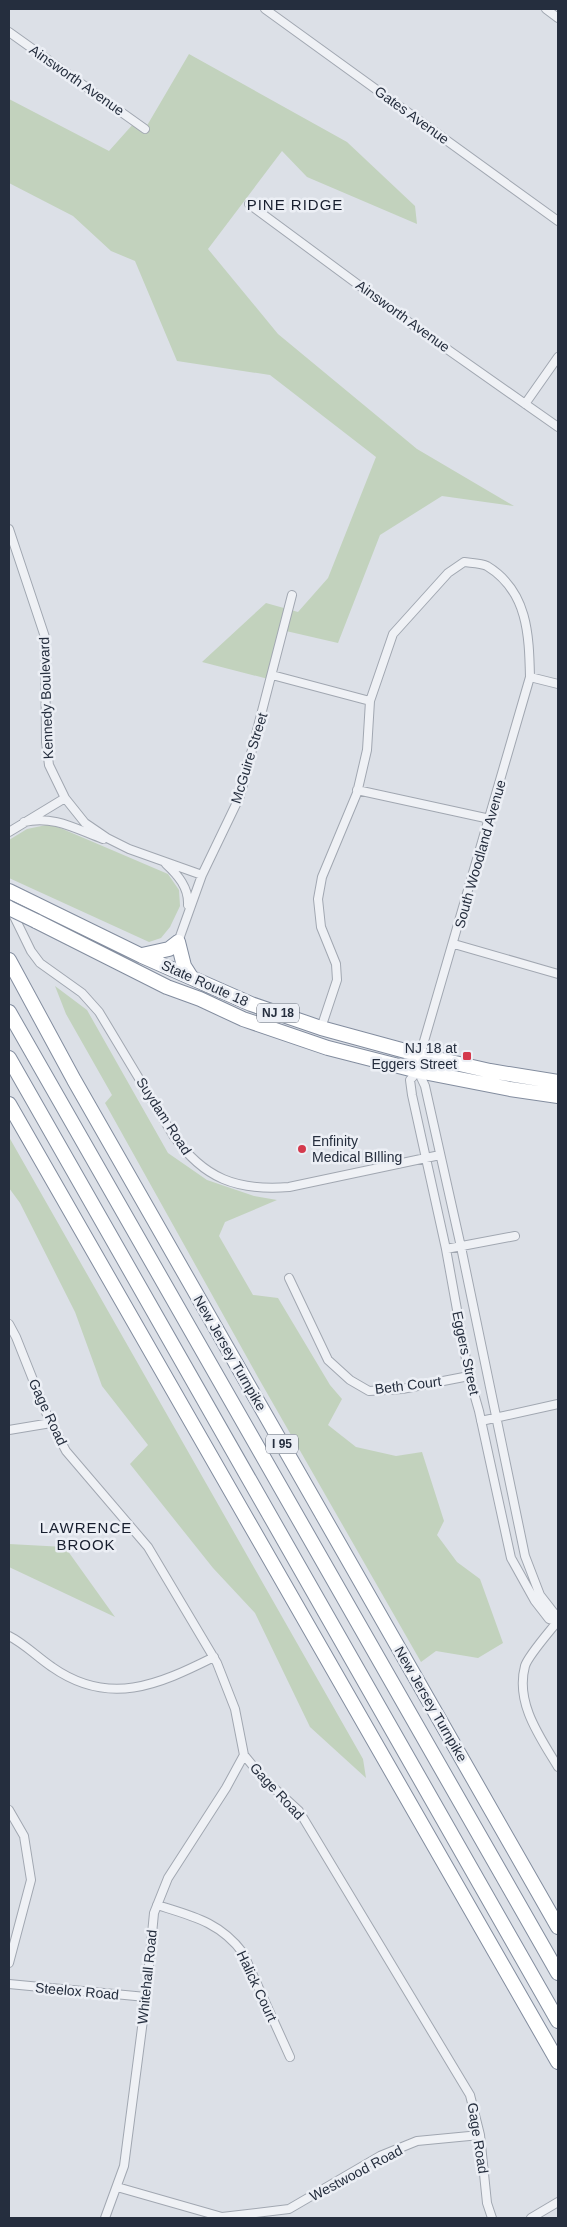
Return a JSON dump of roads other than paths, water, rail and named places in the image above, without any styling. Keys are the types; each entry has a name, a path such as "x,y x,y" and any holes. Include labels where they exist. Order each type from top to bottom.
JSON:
{"highway":[{"name":"State Route 18","path":"9,890 142,956 251,1004 321,1028 420,1055 558,1085"},
{"name":"State Route 18","path":"9,907 167,987 200,999 243,1019 328,1048 418,1071 510,1089 558,1085"},
{"path":"142,956 169,949 178,942 184,966 191,977"},
{"name":"New Jersey Turnpike","path":"9,960 74,1080 558,1927"},
{"name":"New Jersey Turnpike","path":"9,1012 558,1973"},
{"path":"9,1058 558,2021"},
{"path":"9,1104 558,2062"}],"street":[{"name":"Gates Avenue","path":"265,9 558,221"},
{"path":"546,9 558,18"},
{"name":"Ainsworth Avenue","path":"9,32 145,129"},
{"name":"Ainsworth Avenue","path":"249,204 558,427"},
{"path":"525,404 558,357"},
{"name":"Kennedy Boulevard","path":"9,529 46,637 46,742 49,766 65,798 85,822 107,838 129,849 202,875"},
{"name":"South Woodland Avenue","path":"370,701 393,634 448,573 464,562 486,565 508,584 520,604 529,632 530,677 454,944 420,1055"},
{"name":"McGuire Street","path":"178,942 202,875 240,796 292,595"},
{"path":"272,675 370,701 367,750 357,790 322,877 318,899 321,927 336,964 337,980 321,1028"},
{"path":"530,677 558,684"},
{"path":"357,790 490,819"},
{"path":"9,832 65,798"},
{"path":"24,822 38,818 54,821 129,849"},
{"path":"163,861 175,872 185,887 189,897 188,911"},
{"name":"Suydam Road","path":"9,907 31,951 40,963 91,1001 183,1150 208,1172 238,1185 272,1188 289,1187 440,1155"},
{"path":"454,944 558,974"},
{"name":"Eggers Street","path":"420,1055 418,1071 425,1086 461,1247 525,1556 532,1579 558,1622"},
{"name":"Eggers Street","path":"418,1071 410,1080 425,1158 446,1249 469,1376 481,1421 511,1558 523,1582 549,1619 558,1622"},
{"path":"446,1249 514,1236"},
{"name":"Beth Court","path":"289,1278 328,1360 350,1380 369,1391 402,1389 469,1376"},
{"name":"Gage Road","path":"9,1324 51,1423 66,1451 148,1547 214,1657 235,1709 244,1755 262,1778 299,1810 470,2094 480,2136 487,2203 492,2218"},
{"path":"481,1421 558,1404"},
{"path":"9,1430 51,1423"},
{"path":"500,1514 516,1511"},
{"path":"558,1622 525,1664 523,1688 530,1720 558,1767"},
{"path":"9,1636 20,1641 69,1678 107,1690 130,1690 152,1685 176,1676 214,1657"},
{"name":"Whitehall Road","path":"105,2218 124,2166 146,1997 154,1913 168,1878 226,1788 244,1755"},
{"path":"9,1810 24,1836 31,1880 9,1963"},
{"name":"Halick Court","path":"157,1905 208,1922 234,1940 243,1953 290,2057"},
{"name":"Steelox Road","path":"9,1984 146,1997"},
{"name":"Westwood Road","path":"117,2187 222,2217 289,2209 380,2156 417,2142 480,2136"},
{"path":"530,2218 558,2202"},
{"path":"541,2218 548,2208"}],"place":[{"name":"NJ 18 at Eggers Street","path":"467,1056"},
{"name":"Enfinity Medical BIlling","path":"302,1149"}],"district":[{"name":"PINE RIDGE","path":"295,204"},
{"name":"LAWRENCE BROOK","path":"86,1536"}]}
